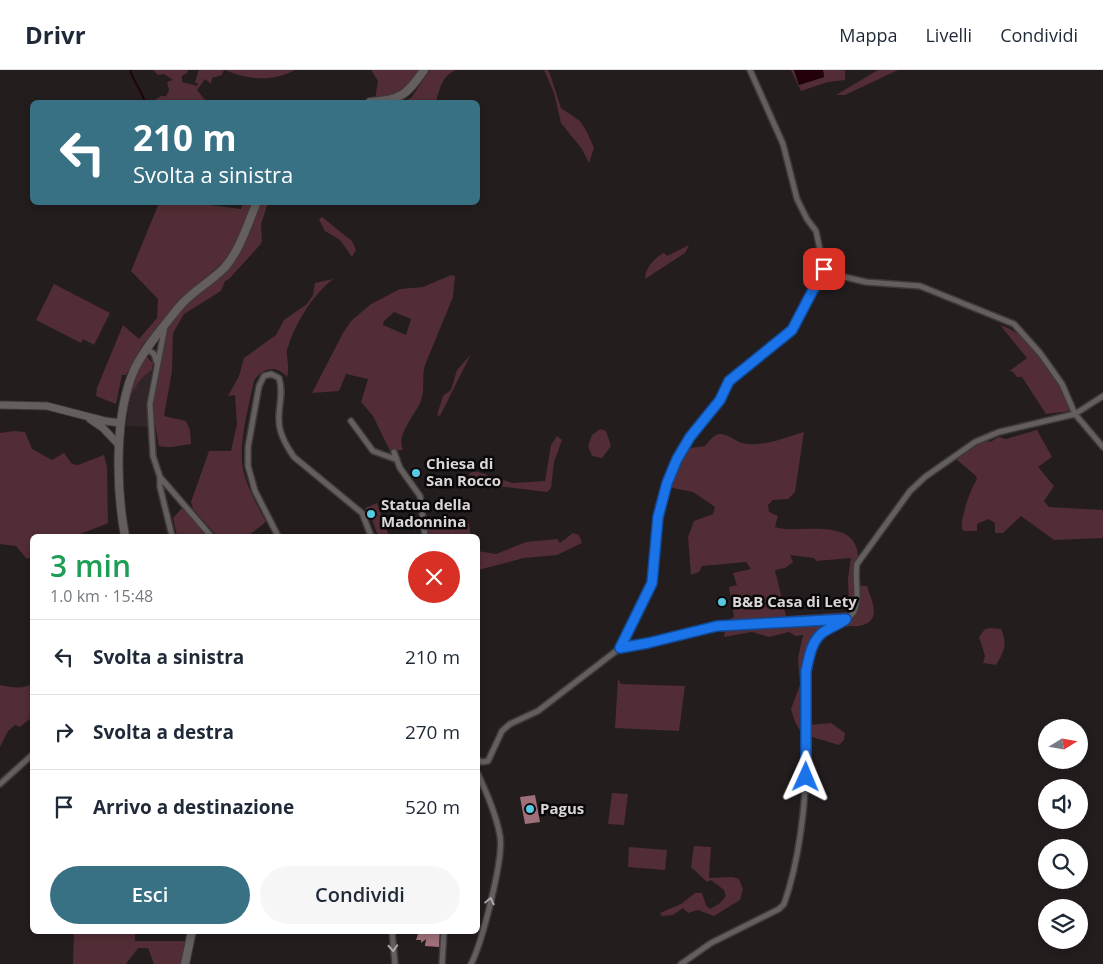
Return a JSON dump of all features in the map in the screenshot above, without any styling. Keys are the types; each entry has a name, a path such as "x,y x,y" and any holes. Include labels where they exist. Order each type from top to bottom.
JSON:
{"main road":[{"path":"384,100 398,98 410,91 424,70"},
{"path":"125,534 120,494 120,423 130,380 149,347 165,326 194,292 225,267 237,249 255,205"},
{"path":"185,964 191,934"}],"street":[{"path":"480,761 488,761 498,736 510,724 538,711 620,648 652,583 658,517 667,483 677,459 690,437 720,400 729,381 792,330 824,269 816,231 807,219 797,199 783,144 750,70"},
{"path":"824,269 832,274 866,282 920,286 1014,324 1040,353 1062,384 1075,414 1103,447"},
{"path":"165,326 150,404 150,425 154,456 160,477 160,488 172,534"},
{"path":"149,347 158,349 157,363"},
{"path":"277,534 255,491 248,466 248,447 259,386 264,376 271,374 279,378 281,384 279,422 288,449 305,468 362,513 370,534"},
{"path":"681,964 711,943 779,909 784,904 802,823 806,761 806,671 816,640 853,612 855,606 855,574 860,557 918,483 975,442 988,436 1075,414 1103,396"},
{"path":"0,405 47,406 120,423"},
{"path":"83,414 103,428 120,445"},
{"path":"351,421 373,451 395,459"},
{"path":"394,452 395,459 420,496 425,534"},
{"path":"160,477 209,534"},
{"path":"620,648 717,626 846,619"},
{"path":"0,784 30,756"},
{"path":"471,964 478,951 501,846 496,821 480,779"},
{"path":"392,934 395,964"},
{"path":"442,964 444,934"}],"shaded area":[{"path":"153,70 188,70 182,76 182,82 197,86 198,84 195,82 199,70 224,70 222,75 212,78 211,84 205,79 197,90 205,100 154,100 161,96 166,96 169,90 167,82 173,80 164,74 158,75"},
{"path":"225,70 295,70 269,78 251,78"},
{"path":"371,70 421,70 395,98 375,99 378,81"},
{"path":"430,70 456,70 445,79 440,87 437,100 406,100 411,98"},
{"path":"544,70 548,70 550,74 561,108 580,121 587,132 594,148 589,163 582,149 561,123 554,93"},
{"path":"791,70 794,70 799,85 824,77 823,70 845,70 845,80 828,82 801,91"},
{"path":"794,70 823,70 824,77 799,85"},
{"path":"878,70 898,70 845,95 836,95"},
{"path":"158,205 210,205 241,209 242,205 252,205 233,249 224,261 190,292 143,344 126,375 122,375 116,404 96,396 97,388 123,325 139,339 157,318 158,299 131,271"},
{"path":"259,205 267,205 261,224 262,241 260,245 225,281 221,291 184,314 173,333 172,371 164,416 186,421 190,430 191,444 171,447 159,446 152,408 168,326 179,311 219,278 235,259 244,244"},
{"path":"322,217 352,241 356,250 352,257 340,240 325,231 319,219"},
{"path":"689,245 685,253 645,279 651,263 657,257 664,253 667,256"},
{"path":"451,275 455,276 453,297 425,365 422,398 402,438 403,450 390,451 373,416 361,402 368,379 346,374 339,391 312,393 351,321 371,304 400,289 423,287","holes":["394,312 411,319 406,335 383,325 384,321"]},
{"path":"333,279 311,302 294,330 287,350 287,377 278,370 269,369 261,373 254,381 245,425 242,459 247,483 266,522 251,534 215,534 193,509 191,502 209,451 231,451 237,424 235,395 228,396 239,376 244,358 276,335 284,320 307,304 313,295 315,283"},
{"path":"54,284 110,313 94,345 83,339 81,343 36,320"},
{"path":"1000,325 1024,339 1044,360 1071,411 1046,414 1022,377 1017,377 1012,371 1008,372 1027,358"},
{"path":"471,354 440,416 437,415 443,396 451,390 457,370"},
{"path":"147,357 153,363 152,370 136,386 128,408 126,407 129,391 143,358"},
{"path":"152,370 147,397 147,427 126,426 129,405 134,389 143,376"},
{"path":"600,429 606,431 611,446 602,458 592,456 588,446 592,435"},
{"path":"1037,430 1052,457 1038,467 1054,486 1044,501 1049,507 1103,510 1103,538 1054,540 1021,516 1003,533 995,533 995,523 988,519 977,524 977,531 964,531 962,529 966,503 977,480 976,476 956,459 984,440 990,442 999,437 1006,439"},
{"path":"25,432 32,449 52,460 64,453 72,464 78,465 104,455 107,467 108,523 81,534 30,534 30,557 27,559 16,546 0,544 0,433"},
{"path":"804,432 795,492 788,499 773,500 768,505 769,512 778,516 775,527 784,529 823,529 847,535 855,543 858,556 854,586 867,586 874,609 874,615 867,623 847,627 843,624 825,630 824,637 815,655 811,681 810,725 831,723 845,733 844,740 839,745 802,734 795,722 791,709 800,685 798,658 803,635 796,636 789,632 769,637 752,632 724,637 727,621 734,617 729,587 737,585 733,573 751,569 746,562 702,566 699,572 691,575 688,537 694,521 713,514 715,507 693,492 668,487 679,461 691,448 705,446 716,435 723,434 742,443 758,444","holes":["790,555 814,558 816,561 851,558 848,578 849,612 786,616 775,570 785,568 793,562"]},
{"path":"557,436 562,440 554,462 551,488 547,492 480,484 472,482 468,478 470,473 475,471 513,483 545,481 551,445"},
{"path":"377,503 388,534 377,534 370,514 365,508"},
{"path":"182,508 204,534 177,534 173,518"},
{"path":"468,520 471,534 426,534 425,523"},
{"path":"573,533 579,535 582,543 557,555 524,558 480,569 480,551 496,554 526,542 557,539 560,543"},
{"path":"985,629 1001,629 1005,643 1003,652 996,665 983,663 985,656 979,637"},
{"path":"618,679 621,684 685,686 679,731 615,728"},
{"path":"0,685 25,687 29,685 30,719 20,727 15,725 8,731 0,747"},
{"path":"612,793 628,794 624,825 608,824"},
{"path":"694,846 711,847 709,878 733,877 739,879 743,889 740,900 714,916 698,910 688,913 683,908 673,915 662,916 660,913 681,904 695,893 702,893 706,905 710,909 720,903 726,896 724,890 711,880 707,882 691,867"},
{"path":"629,847 667,850 665,870 628,867"},
{"path":"74,934 135,934 135,941 185,941 186,934 190,934 184,964 154,964 148,948 138,948 126,964 73,964"}],"building":[{"name":"Pagus","path":"535,795 540,822 525,824 520,797"},
{"path":"418,934 440,934 439,947 425,946 426,939 421,943 421,940 416,940"}],"waterway":[{"path":"130,70 144,100"}],"place":[{"name":"Chiesa di San Rocco","path":"416,473"},
{"name":"Statua della Madonnina","path":"371,514"},
{"name":"B&B Casa di Lety","path":"722,602"},
{"name":"Pagus","path":"530,809"}],"route":[{"path":"806,777 806,671 816,640 830,628 846,619 717,626 677,637 620,648 652,583 658,517 667,483 677,459 690,437 720,400 729,381 781,341 792,330 809,302 824,269"}]}
